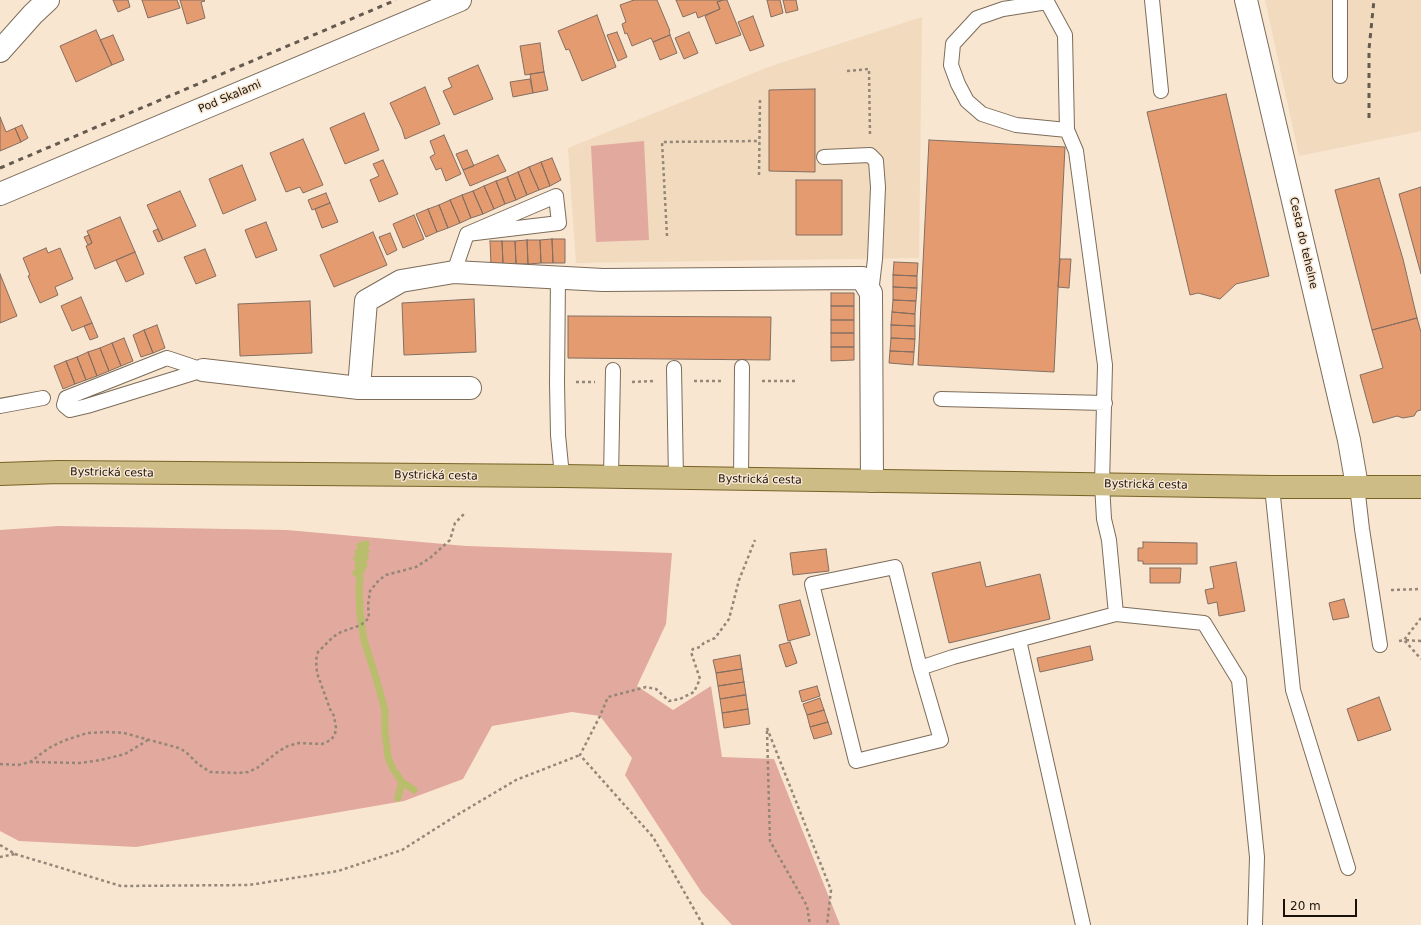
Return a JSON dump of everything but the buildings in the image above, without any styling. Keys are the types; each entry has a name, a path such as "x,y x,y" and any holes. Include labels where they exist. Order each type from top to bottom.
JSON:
{"main road":[{"name":"Bystrická cesta","path":"0,474 59,472 562,476 611,478 1272,487 1421,487"}],"street":[{"path":"0,51 33,14 48,0"},
{"name":"Pod Skalami","path":"0,194 460,0"},
{"name":"Cesta do tehelne","path":"1246,0 1349,440 1357,486"},
{"path":"359,388 366,301 401,281 454,272 603,280 862,278 871,293 872,481"},
{"path":"203,370 359,388 470,388"}],"lane":[{"path":"1152,0 1161,91"},
{"path":"1340,0 1340,76"},
{"path":"1067,130 1016,126 982,114 967,101 958,84 951,64 952,44 977,18 1003,8 1047,1 1065,35 1067,130 1076,151 1105,365 1102,484 1104,519 1109,540 1116,614"},
{"path":"824,157 870,155 876,161 878,187 875,259 871,293"},
{"path":"454,272 467,234 556,196 559,223 467,234"},
{"path":"558,277 558,435 562,476"},
{"path":"167,358 203,370 87,406 70,410 64,405 66,398 167,358"},
{"path":"741,480 742,367"},
{"path":"674,368 676,479"},
{"path":"611,478 613,370"},
{"path":"0,406 44,398"},
{"path":"941,399 1105,403"},
{"path":"1357,486 1380,645"},
{"path":"1272,487 1293,690 1348,868"},
{"path":"895,567 920,668 941,740 856,761 812,584 895,567"},
{"path":"920,668 954,657 1116,614 1204,623 1239,680 1257,857 1255,925"},
{"path":"1019,640 1083,925"}],"path":[{"path":"847,71 869,69 870,155"},
{"path":"759,175 760,100"},
{"path":"668,236 662,142 760,141"},
{"path":"30,762 49,748 63,741 87,734 109,732 124,733 179,748 210,772 239,773 248,772 257,768 288,746 298,744 322,744 331,740 335,734 336,728 334,716 317,673 316,660 318,652 332,638 341,632 361,625 369,618 368,605 370,591 378,580 386,575 416,568 430,558 450,540 456,524 465,513"},
{"path":"0,845 15,854 121,886 249,885 338,871 402,850 516,780 580,755 608,697 646,687 656,689 669,701 680,699 694,692 700,679 691,652 693,649 700,648 704,643 715,638 729,619 739,580 755,540"},
{"path":"1371,591 1421,589"},
{"path":"1404,640 1421,618"},
{"path":"1404,640 1421,659"},
{"path":"1380,645 1404,640 1421,641"},
{"path":"810,925 807,906 770,841 767,728 830,890 827,925"},
{"path":"0,764 18,765 30,762 80,763 101,760 125,754 149,739"},
{"path":"580,755 652,837 703,925"},
{"path":"0,857 15,854"}],"shaded area":[{"path":"1265,0 1421,0 1421,131 1299,156"},
{"path":"922,17 919,258 576,263 568,148 771,66"},
{"path":"644,141 649,240 596,242 591,146"},
{"path":"58,526 287,530 466,546 672,553 666,624 637,686 673,710 711,686 722,757 774,759 840,925 732,925 702,893 625,775 632,758 600,716 572,712 492,726 463,779 404,801 136,847 19,841 0,831 0,530"}],"waterway":[{"path":"366,544 360,546 366,551 358,553 365,558 357,559 364,565 358,566 362,570 356,573 360,577 360,613 364,640 385,710 385,731 388,757 393,769 402,782 414,790"},
{"path":"398,798 402,782"}],"railway":[{"path":"0,168 396,0"},
{"path":"1369,118 1369,49 1374,0"}]}
